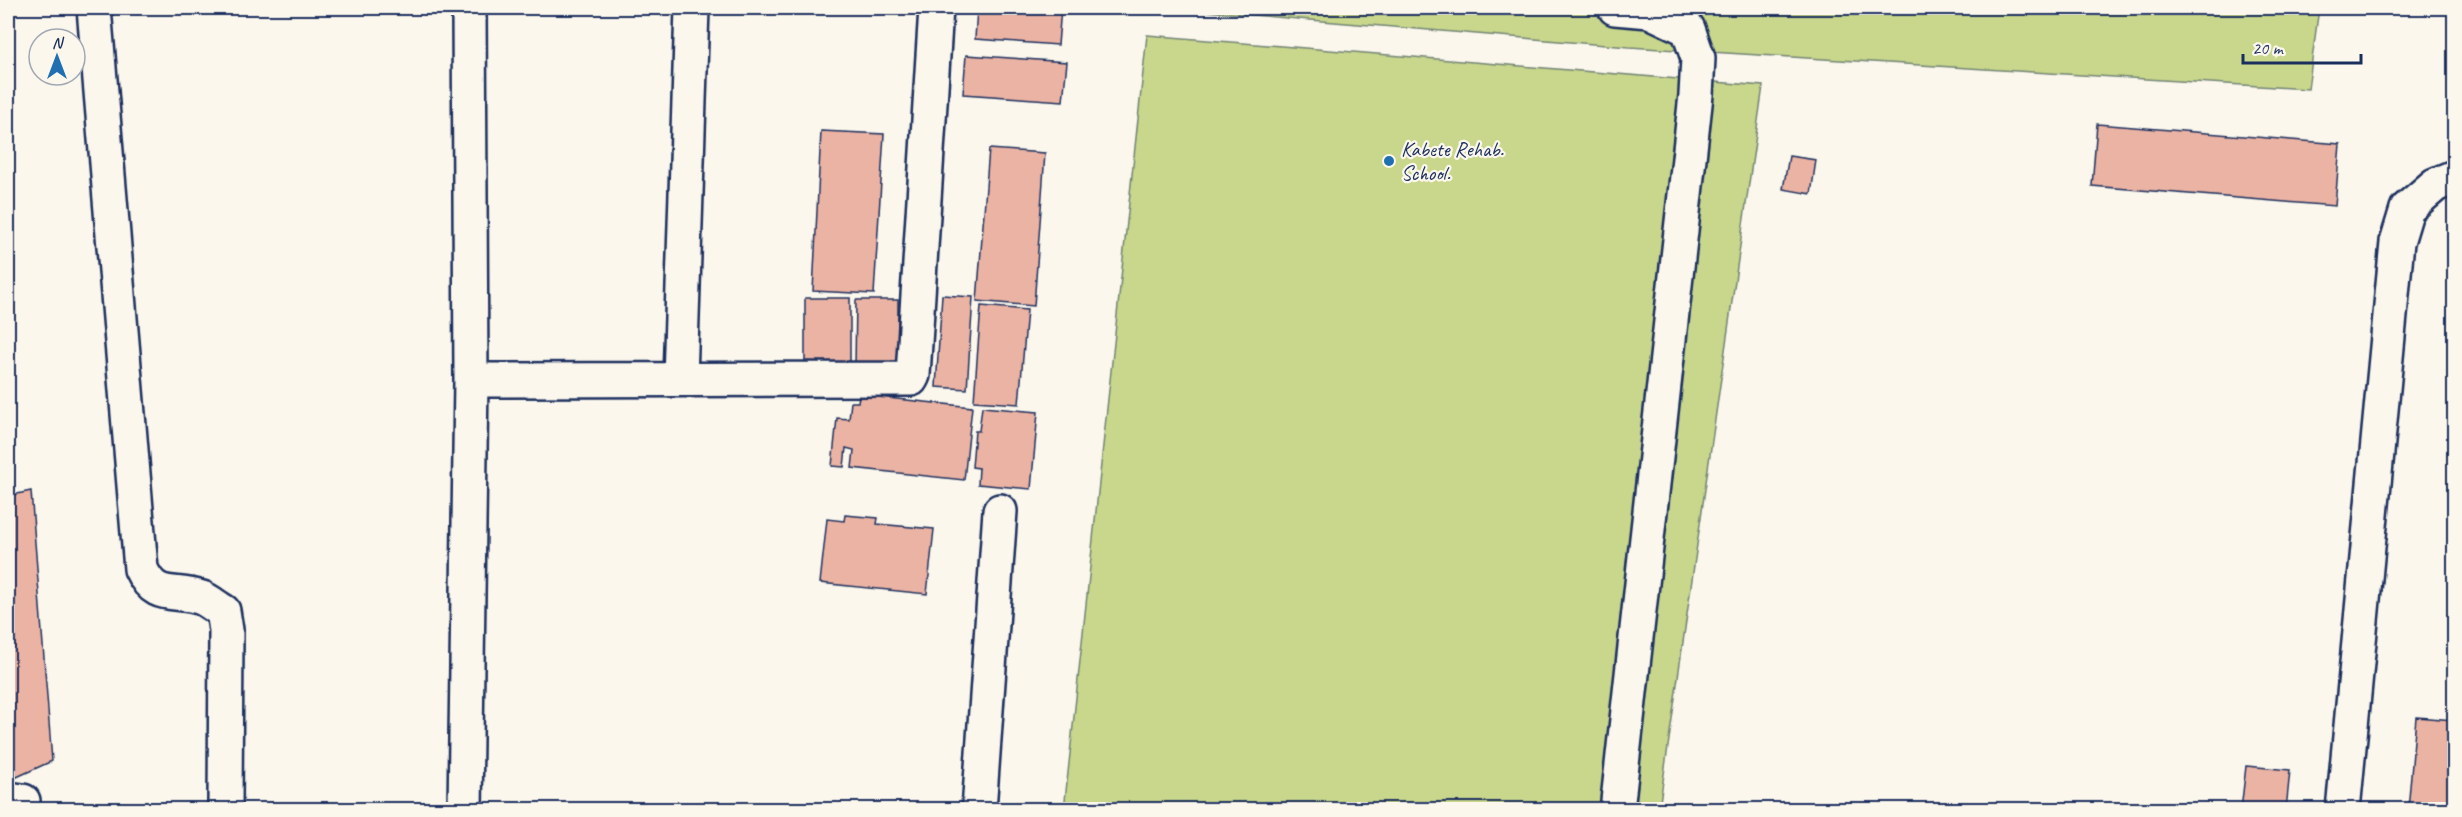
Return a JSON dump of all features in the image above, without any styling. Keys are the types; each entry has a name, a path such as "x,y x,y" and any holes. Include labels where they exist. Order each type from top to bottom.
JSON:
{"street":[{"path":"94,8 141,569 148,583 161,591 202,598 223,611 226,630 225,810"},
{"path":"465,810 471,380 469,8"},
{"path":"680,379 692,8"},
{"path":"471,380 911,379 936,8"},
{"path":"1615,8 1650,11 1688,29 1698,58 1694,118 1617,810"},
{"path":"2343,810 2397,242 2408,209 2435,185 2454,177"},
{"path":"979,810 1000,511"}],"green space":[{"path":"1170,8 2319,8 2308,89 1629,47"},
{"path":"1147,35 1763,86 1659,809 1064,810"}],"building":[{"path":"977,8 1061,8 1058,45 975,39"},
{"path":"966,55 1067,62 1063,101 963,94"},
{"path":"2097,124 2340,144 2335,206 2092,186"},
{"path":"821,131 884,134 874,294 813,291"},
{"path":"989,149 1045,153 1034,306 977,301"},
{"path":"1789,156 1816,160 1811,194 1783,189"},
{"path":"942,295 973,297 967,389 936,387"},
{"path":"805,298 850,298 850,369 805,369"},
{"path":"856,300 898,300 898,369 855,368"},
{"path":"981,306 1027,310 1019,404 974,401"},
{"path":"859,395 972,407 964,480 852,468 854,450 846,448 844,467 832,466 837,418 849,419 851,402 858,402"},
{"path":"982,407 1038,412 1031,489 978,484 979,468 972,467 975,431 979,431"},
{"path":"31,491 52,761 8,781 8,496"},
{"path":"845,515 878,518 877,524 934,529 927,594 820,583 827,519 844,521"},
{"path":"2416,717 2454,720 2454,810 2408,810"},
{"path":"2246,766 2290,770 2286,810 2241,810"}],"place":[{"name":"Kabete Rehab. School.","path":"1389,161"}]}
